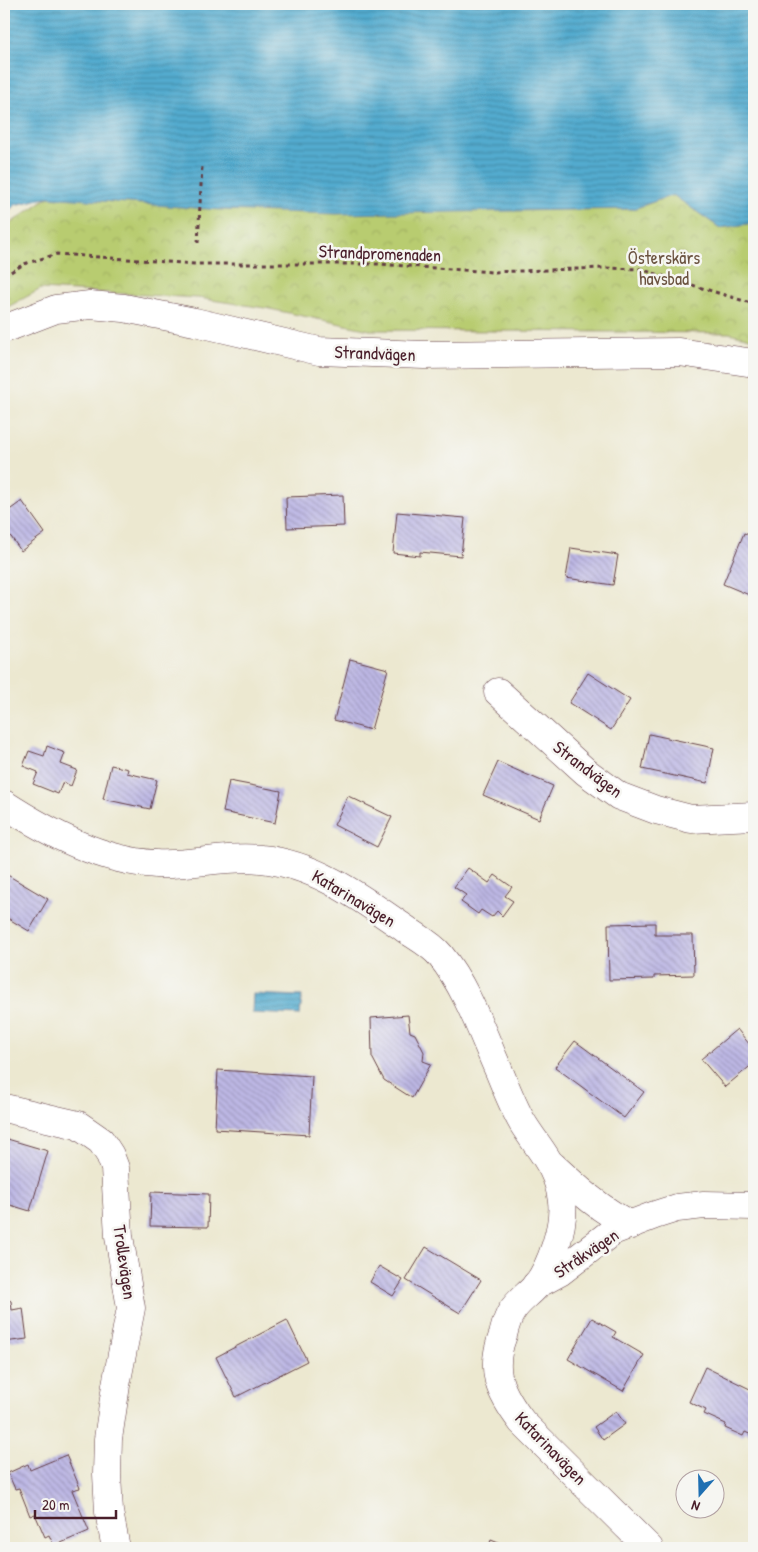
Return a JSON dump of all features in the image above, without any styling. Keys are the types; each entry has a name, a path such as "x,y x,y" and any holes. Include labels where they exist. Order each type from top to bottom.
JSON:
{"street":[{"name":"Strandvägen","path":"4,329 56,309 90,305 133,310 319,351 424,355 679,352 754,363"},
{"name":"Strandvägen","path":"498,692 586,772 619,796 656,810 691,819 754,816"},
{"name":"Katarinavägen","path":"4,804 77,844 102,854 157,864 233,857 263,859 297,865 314,872 368,903 439,953 455,976 474,1014 516,1111 553,1166 592,1202 612,1216 631,1225"},
{"name":"Trollevägen","path":"4,1108 78,1125 101,1141 110,1155 115,1168 118,1236 131,1308 116,1384 108,1439 109,1512 116,1548"},
{"name":"Katarinavägen","path":"553,1166 560,1185 563,1208 561,1228 552,1254 536,1285 511,1313 496,1361 500,1384 508,1404 522,1422 649,1548"},
{"name":"Stråkvägen","path":"536,1285 560,1272 614,1231 677,1208 704,1205 754,1206"}],"path":[{"path":"198,243 202,166"},
{"name":"Strandpromenaden","path":"4,276 24,264 57,254 195,264 378,264 492,272 604,268 640,269 754,304"}],"green space":[{"name":"Österskärs havsbad","path":"673,195 720,228 754,223 754,339 729,333 370,330 265,308 198,298 41,289 4,309 4,228 48,197 633,209"}],"water":[{"path":"4,4 754,4 754,223 720,228 673,195 633,209 336,214 221,210 48,197 15,205 4,216"},
{"path":"253,994 302,996 300,1015 252,1013"}],"building":[{"path":"343,495 344,526 287,528 286,497"},
{"path":"22,501 45,533 21,551 4,527 4,514"},
{"path":"397,512 465,518 461,556 420,552 420,556 393,553"},
{"path":"744,533 754,537 754,597 723,584"},
{"path":"571,548 618,555 613,585 566,578"},
{"path":"350,659 388,669 371,730 334,720"},
{"path":"588,673 630,700 611,730 569,703"},
{"path":"649,734 714,748 707,783 642,769"},
{"path":"47,746 65,753 61,764 77,770 71,786 63,782 58,794 33,784 38,772 23,766 29,751 44,756"},
{"path":"498,762 553,786 539,819 483,795"},
{"path":"111,765 128,769 127,773 157,780 150,809 103,799"},
{"path":"229,781 281,791 275,823 223,812"},
{"path":"348,796 392,817 377,847 334,825"},
{"path":"468,868 489,883 495,875 512,887 505,896 513,901 502,916 497,911 492,917 481,910 478,914 461,902 466,895 454,887"},
{"path":"4,873 48,899 29,931 4,916"},
{"path":"655,923 655,935 693,935 694,975 654,976 654,979 609,980 608,924"},
{"path":"408,1015 410,1032 415,1034 424,1052 423,1061 431,1064 412,1098 384,1080 372,1057 371,1018"},
{"path":"737,1029 754,1050 754,1063 725,1087 701,1059"},
{"path":"575,1041 644,1092 624,1118 555,1067"},
{"path":"218,1070 312,1076 309,1135 215,1129"},
{"path":"4,1138 48,1151 30,1211 4,1203"},
{"path":"151,1192 209,1194 208,1227 150,1226"},
{"path":"426,1247 481,1280 460,1313 406,1280"},
{"path":"379,1266 403,1280 393,1296 370,1282"},
{"path":"4,1297 11,1301 12,1310 23,1308 27,1339 4,1342"},
{"path":"592,1318 616,1332 613,1337 644,1355 623,1391 568,1359"},
{"path":"287,1320 307,1361 236,1397 216,1357"},
{"path":"705,1367 754,1391 754,1436 745,1432 743,1436 725,1428 726,1424 704,1414 706,1410 689,1402"},
{"path":"616,1411 625,1424 603,1440 594,1427"},
{"path":"66,1455 80,1488 72,1490 89,1531 54,1546 49,1535 45,1537 35,1514 30,1516 19,1488 15,1489 8,1473 28,1464 30,1470"},
{"path":"491,1540 511,1548 488,1548"}]}
